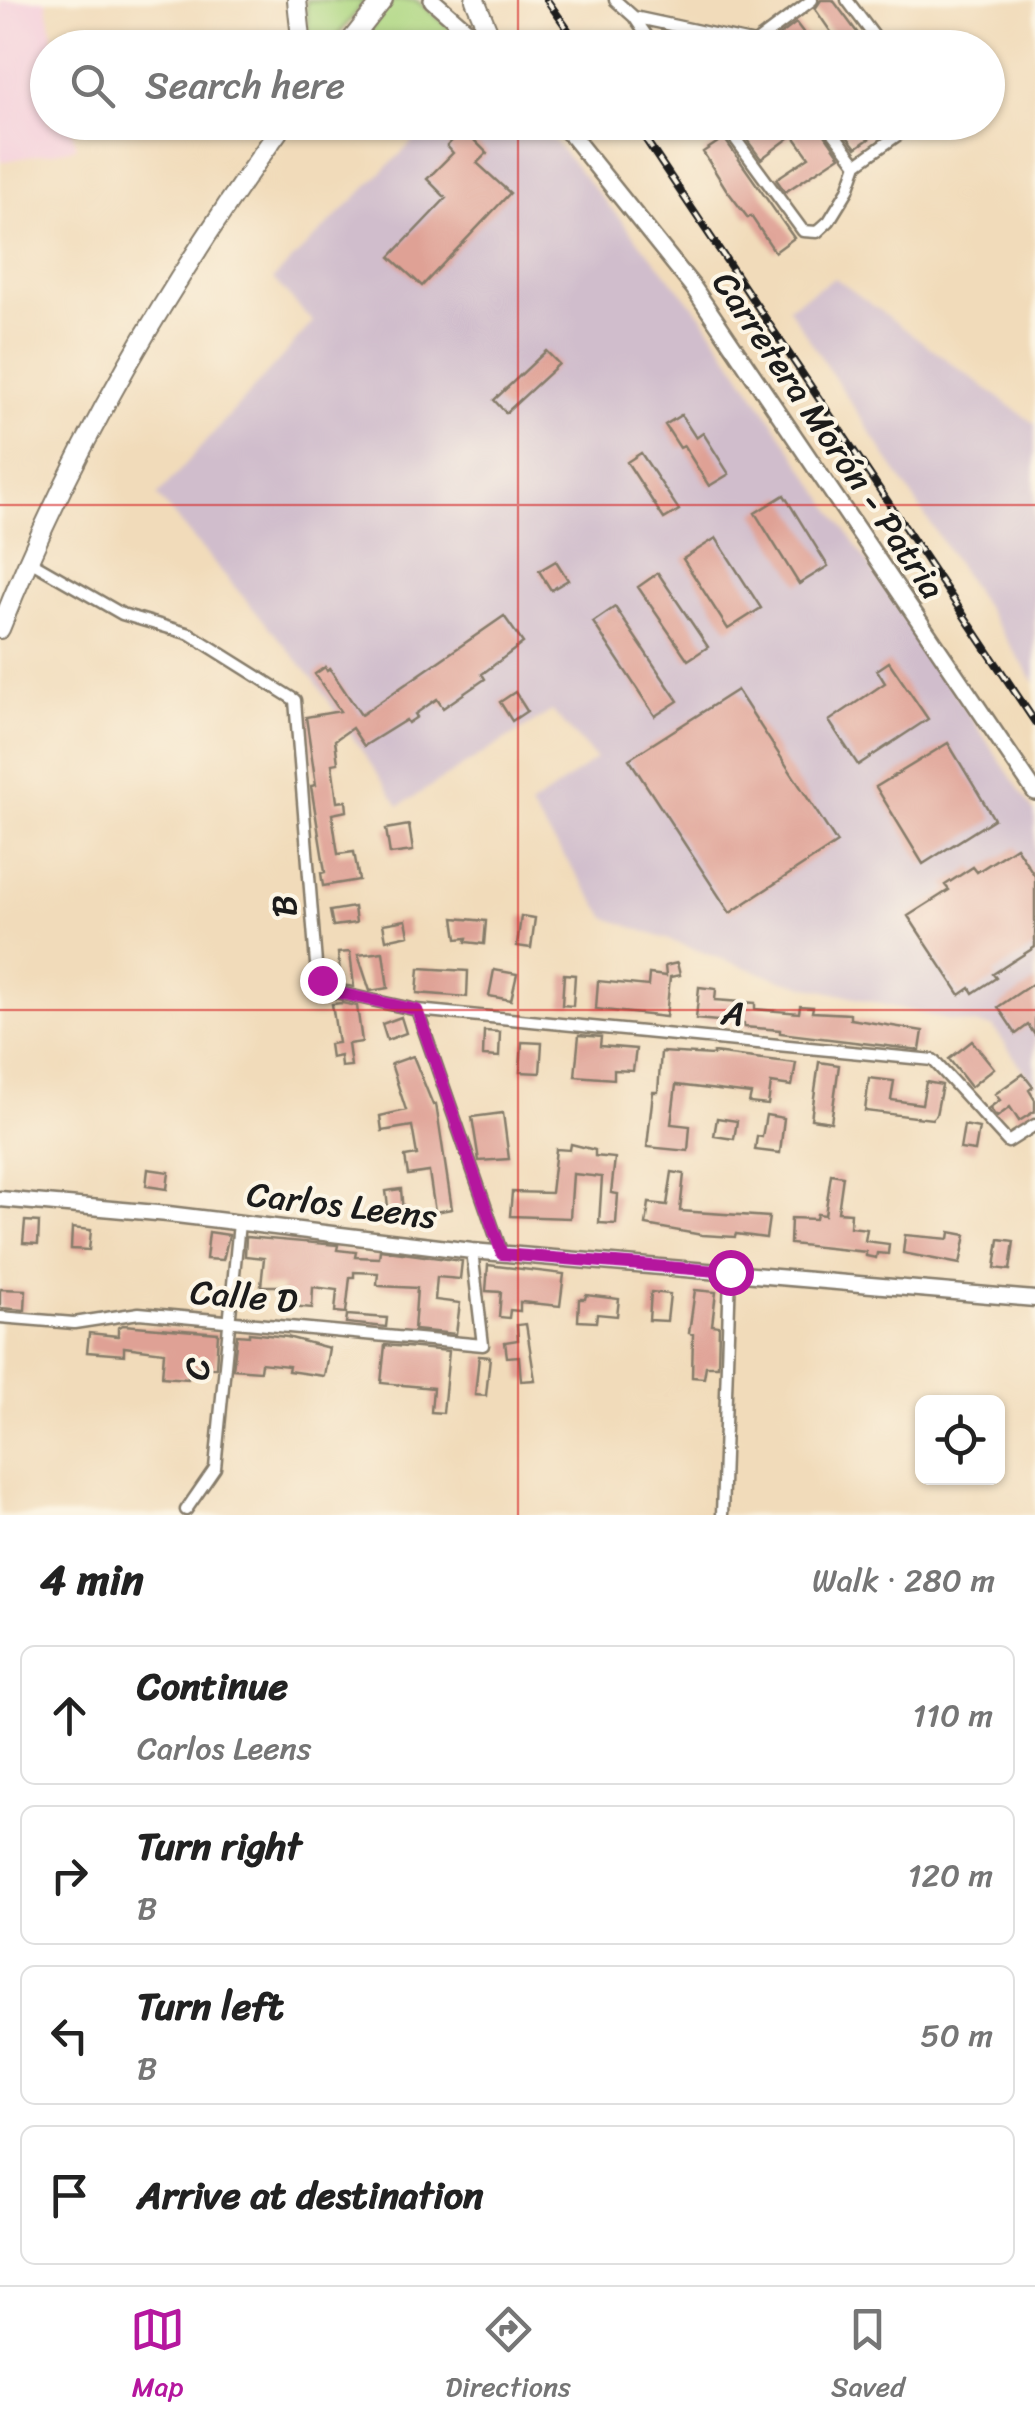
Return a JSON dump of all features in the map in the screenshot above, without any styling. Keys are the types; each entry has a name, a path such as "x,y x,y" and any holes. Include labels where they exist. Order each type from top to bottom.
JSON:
{"main road":[{"path":"297,0 302,30"},
{"path":"359,30 383,0"},
{"path":"432,0 466,30"},
{"path":"475,0 488,30"},
{"path":"0,629 28,560 104,405 174,282 273,140"},
{"name":"Carretera Morón - Patria","path":"573,140 693,287 1035,792"}],"street":[{"path":"616,0 643,30"},
{"path":"776,30 812,0"},
{"path":"847,0 870,30"},
{"path":"634,17 692,30"},
{"path":"736,140 803,231 817,232 829,221 848,190 858,164 891,140"},
{"path":"839,140 858,164"},
{"name":"B","path":"28,560 122,614 190,634 287,694 296,705 316,964 322,980 330,991 417,1010"},
{"path":"417,1010 502,1254"},
{"name":"A","path":"417,1010 933,1060 1008,1142 1035,1126"},
{"name":"Carlos Leens","path":"0,1198 502,1254 1035,1298"},
{"name":"C","path":"186,1510 215,1468 239,1224"},
{"name":"Calle D","path":"0,1317 74,1323 139,1314 483,1344 472,1251"},
{"path":"722,1515 730,1272"}],"shaded area":[{"path":"0,0 46,0 52,30 30,30 30,140 74,140 76,148 0,162"},
{"path":"415,140 554,141 702,316 1035,813 1035,1086 993,1027 784,981 607,918 530,807 596,759 552,711 399,806 315,681 157,496 313,322 273,279"},
{"path":"835,278 1035,424 1035,683 788,307"}],"green space":[{"path":"306,0 366,0 342,30 308,30"},
{"path":"416,0 453,30 370,30 389,3"}],"building":[{"path":"821,0 833,0 855,30 830,30 815,9"},
{"path":"453,140 474,140 487,153 477,163 510,193 422,286 390,257 446,198 427,179 453,153 447,146"},
{"path":"725,140 794,238 775,252 703,152"},
{"path":"747,140 786,140 761,159"},
{"path":"797,140 829,140 840,156 785,192 776,179 809,157"},
{"path":"850,140 867,140 856,148"},
{"path":"546,351 559,364 506,413 494,400"},
{"path":"681,415 696,438 703,433 729,474 709,486 684,446 680,448 665,425"},
{"path":"641,453 679,510 664,519 627,462"},
{"path":"784,495 828,566 799,584 755,513"},
{"path":"716,538 761,608 728,629 683,559"},
{"path":"556,561 568,580 551,590 539,571"},
{"path":"658,573 708,647 688,660 638,587"},
{"path":"615,607 678,701 655,716 593,622"},
{"path":"504,616 523,643 482,674 485,679 443,708 437,699 408,723 406,720 364,746 352,728 335,740 338,763 332,764 337,802 346,801 347,811 332,814 338,854 354,852 359,880 323,886 321,873 325,872 311,786 316,785 306,717 340,711 315,674 325,667 330,669 361,715"},
{"path":"889,662 928,719 858,765 829,721 885,683 877,670"},
{"path":"737,690 837,843 730,913 629,759"},
{"path":"515,692 527,711 512,721 500,702"},
{"path":"948,743 994,819 923,864 876,787"},
{"path":"409,825 413,851 390,854 386,829"},
{"path":"1016,847 1035,876 1035,947 993,974 996,978 973,993 970,988 960,995 908,916 949,890 945,885 973,867 977,872"},
{"path":"354,907 356,923 333,926 330,911"},
{"path":"521,916 535,918 531,948 517,946"},
{"path":"454,918 486,921 484,944 457,939"},
{"path":"406,920 409,935 386,940 383,924"},
{"path":"350,952 354,987 341,985 338,953"},
{"path":"383,952 388,988 370,991 358,955"},
{"path":"677,963 680,975 670,977 666,1017 596,1009 598,981 648,986 649,974 666,976 665,966"},
{"path":"419,968 468,971 467,997 417,993"},
{"path":"494,970 517,974 511,1000 489,996"},
{"path":"564,974 575,975 573,1006 562,1005"},
{"path":"1035,982 1035,1035 1028,1025 1016,1034 998,1007"},
{"path":"699,987 716,989 715,1000 755,1003 755,1009 799,1013 800,1006 813,1007 812,1012 850,1014 850,1019 923,1031 920,1050 696,1019"},
{"path":"332,1004 357,1006 362,1042 348,1044 351,1066 341,1067 340,1056 331,1058 329,1044 338,1043"},
{"path":"401,1017 406,1033 387,1040 382,1024"},
{"path":"484,1031 500,1032 499,1057 483,1056"},
{"path":"579,1035 601,1037 600,1046 636,1049 633,1071 614,1070 614,1079 575,1076"},
{"path":"972,1041 994,1068 971,1087 949,1059"},
{"path":"522,1042 542,1043 540,1073 520,1072"},
{"path":"661,1052 713,1053 796,1063 792,1086 771,1083 768,1105 749,1103 751,1094 676,1085 671,1124 690,1126 688,1151 647,1147"},
{"path":"413,1056 433,1105 436,1104 452,1209 435,1212 429,1172 408,1175 405,1157 417,1155 412,1126 382,1131 380,1116 406,1110 391,1064"},
{"path":"819,1062 839,1065 831,1122 811,1119"},
{"path":"1023,1074 1033,1087 1029,1090 1035,1100 1035,1111 1019,1121 1010,1107 997,1117 989,1108 1000,1100 995,1094"},
{"path":"869,1078 894,1081 891,1100 922,1104 926,1082 942,1085 936,1115 932,1119 865,1111"},
{"path":"503,1113 509,1159 479,1161 472,1117"},
{"path":"766,1115 784,1118 780,1153 755,1150"},
{"path":"717,1118 737,1121 734,1139 714,1136"},
{"path":"964,1125 979,1128 975,1151 960,1149"},
{"path":"571,1144 595,1150 595,1156 615,1158 611,1193 618,1194 616,1224 599,1223 602,1177 573,1174 570,1218 510,1216 512,1192 551,1193 556,1149 570,1150"},
{"path":"148,1169 169,1172 167,1189 146,1186"},
{"path":"672,1172 684,1174 680,1211 769,1217 766,1238 702,1235 646,1225 649,1203 667,1205"},
{"path":"831,1174 843,1176 838,1212 851,1213 850,1227 867,1229 865,1241 889,1244 888,1254 877,1253 876,1258 866,1256 866,1252 790,1244 791,1218 816,1219 817,1214 825,1215"},
{"path":"401,1189 403,1213 389,1215 386,1191"},
{"path":"25,1221 39,1222 38,1244 23,1243"},
{"path":"72,1228 91,1230 89,1250 71,1249"},
{"path":"209,1232 229,1235 223,1260 206,1259"},
{"path":"950,1232 966,1235 960,1264 903,1253 905,1235 949,1239"},
{"path":"246,1237 338,1245 337,1250 356,1252 355,1257 379,1258 380,1250 462,1261 460,1279 437,1277 435,1300 460,1303 456,1334 414,1330 417,1288 380,1286 378,1273 354,1272 354,1277 350,1277 346,1313 335,1312 337,1290 313,1287 312,1308 280,1305 282,1286 261,1286 264,1258 245,1256"},
{"path":"999,1239 1014,1241 1010,1270 995,1268"},
{"path":"488,1265 564,1274 560,1306 520,1302 520,1311 510,1310 509,1318 499,1317 501,1292 486,1291"},
{"path":"0,1289 26,1290 25,1310 0,1308"},
{"path":"695,1290 716,1292 712,1325 719,1326 718,1366 706,1366 704,1378 692,1377 693,1334 689,1333"},
{"path":"651,1292 670,1294 667,1321 649,1320"},
{"path":"586,1295 619,1299 617,1316 597,1314 596,1322 578,1321 579,1299"},
{"path":"347,1315 387,1318 386,1327 346,1323"},
{"path":"526,1324 535,1380 521,1381 519,1356 507,1357 505,1342 518,1340 517,1325"},
{"path":"123,1325 218,1333 216,1368 189,1367 188,1379 162,1377 164,1352 124,1347 124,1355 87,1352 89,1333 118,1336 118,1328"},
{"path":"237,1335 287,1337 329,1348 324,1376 261,1363 260,1371 233,1369"},
{"path":"385,1345 449,1351 443,1413 431,1412 433,1388 381,1383"},
{"path":"479,1356 490,1357 486,1396 475,1395"}],"railway":[{"path":"547,0 568,30"},
{"path":"646,140 1035,722"}],"route":[{"path":"322,980 330,991 417,1010 502,1254 730,1272"}]}
